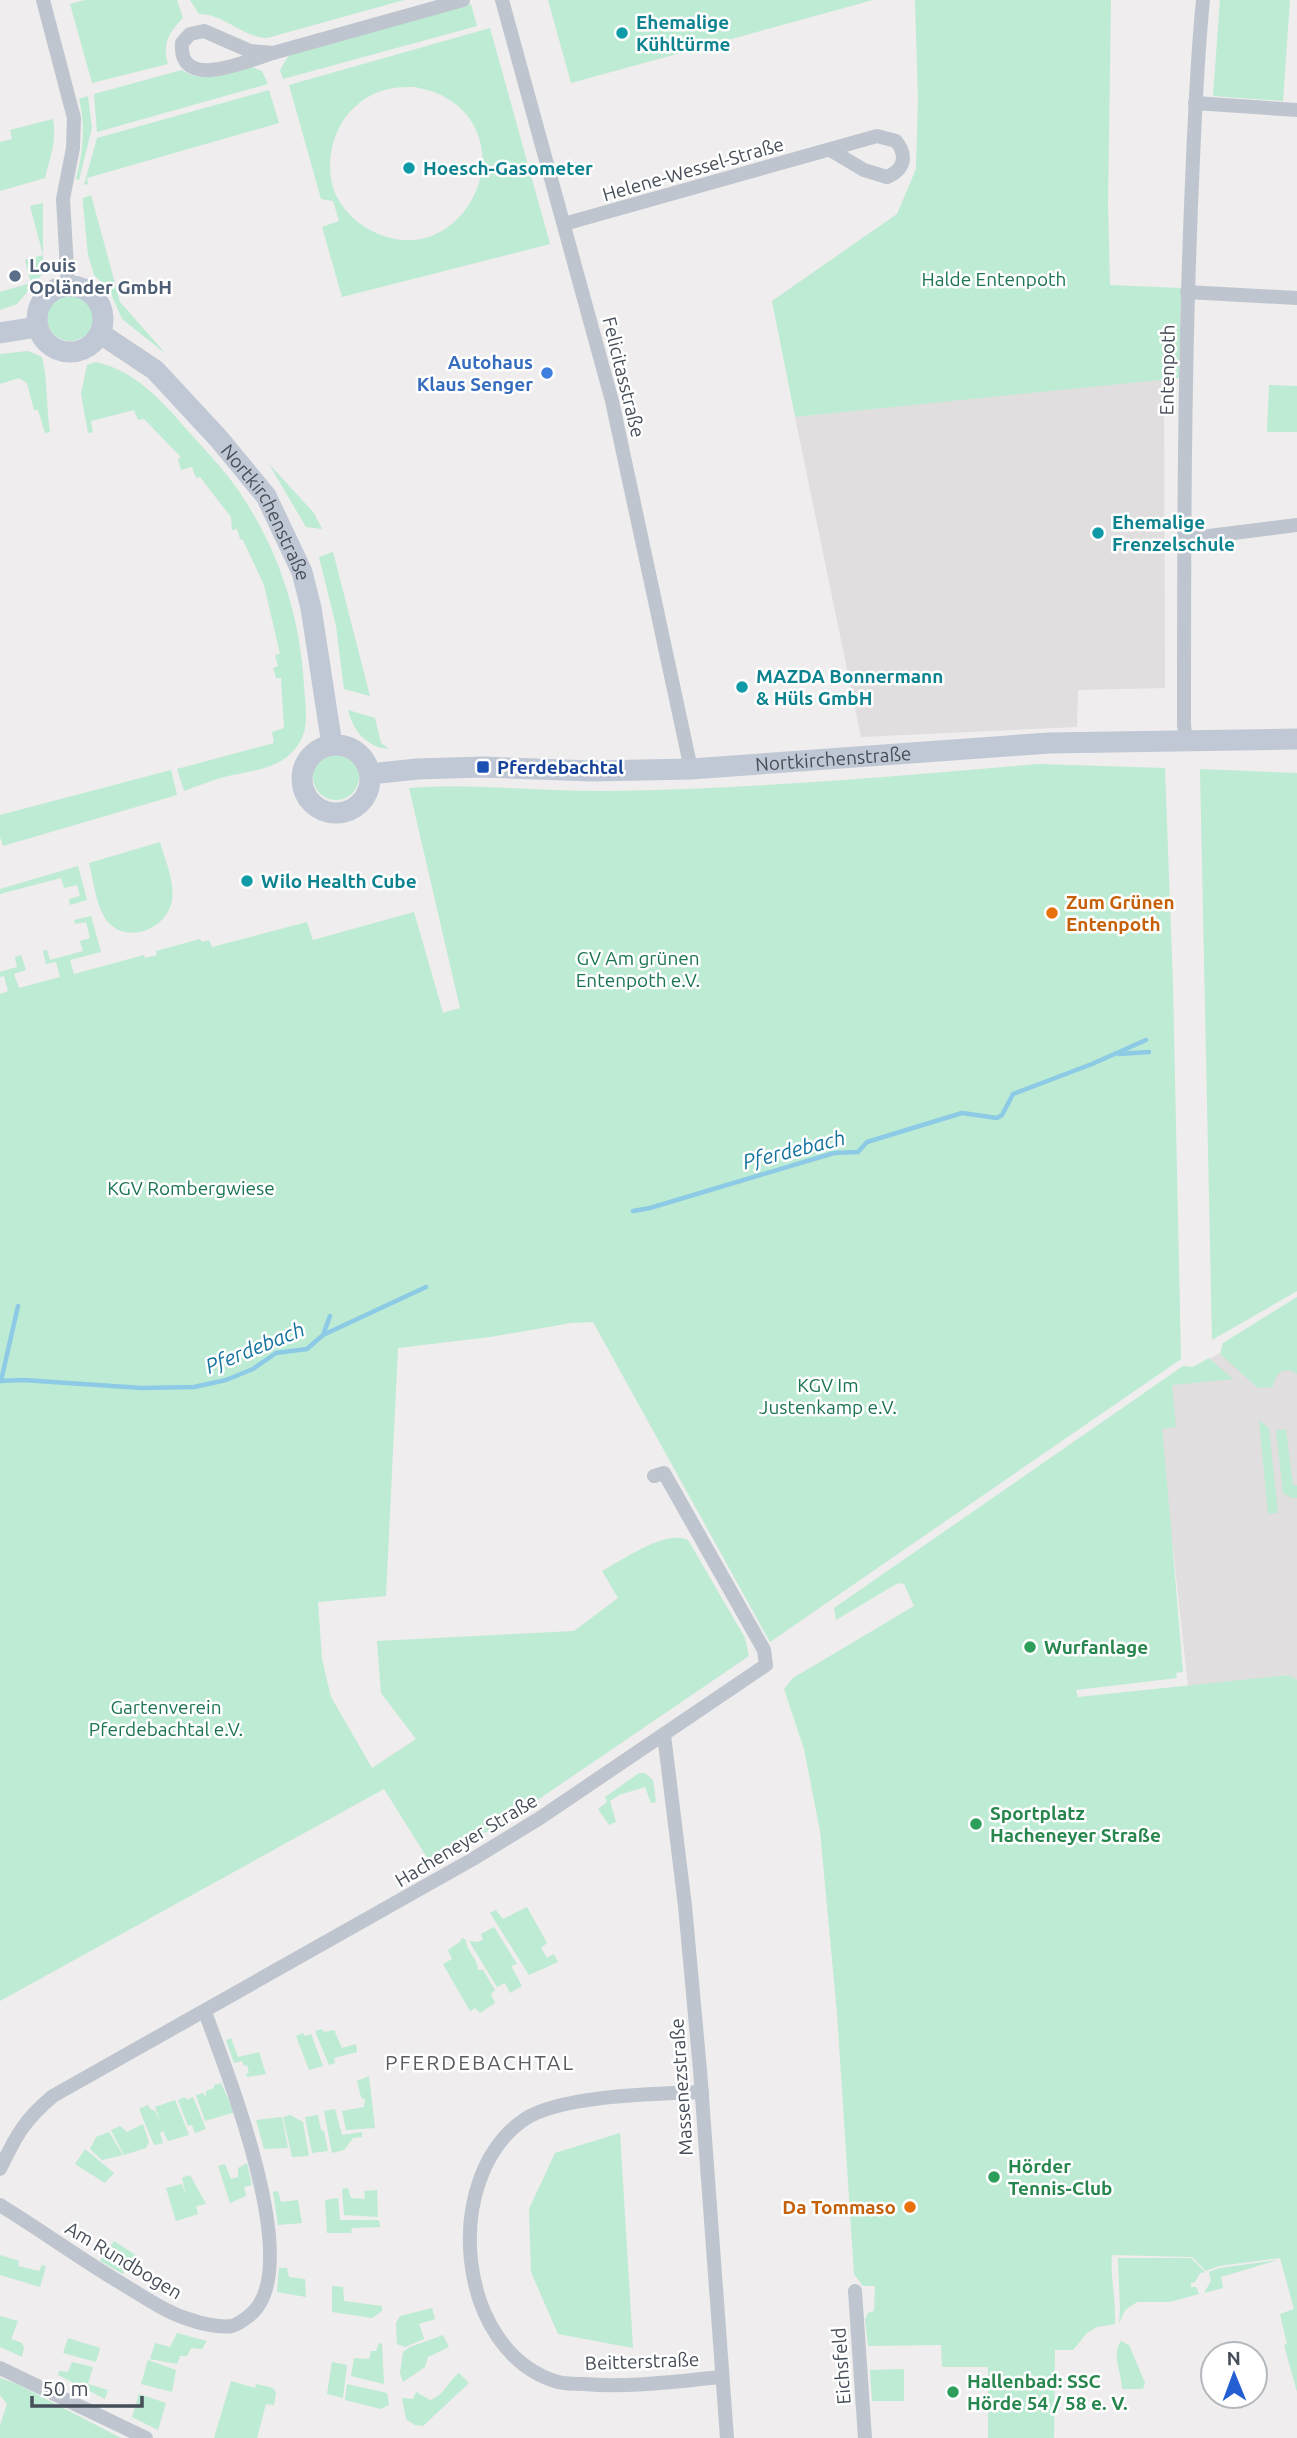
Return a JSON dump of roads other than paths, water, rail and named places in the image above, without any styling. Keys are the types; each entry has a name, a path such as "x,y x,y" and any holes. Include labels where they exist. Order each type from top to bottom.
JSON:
{"main road":[{"path":"68,286 87,290 95,296 104,314 101,334 87,349 67,353 48,345 37,327 36,317 43,299 50,292 68,286"},
{"path":"0,333 37,327"},
{"name":"Nortkirchenstraße","path":"101,334 162,376 266,496 302,572 311,608 332,745"},
{"name":"Nortkirchenstraße","path":"370,774 483,767 592,771 691,769 995,746 1297,739"},
{"path":"332,745 351,748 359,753 370,774 365,797 351,810 333,812 317,806 310,800 303,785 304,767 315,752 332,745"}],"street":[{"path":"43,0 74,118 74,141 63,199 68,286"},
{"path":"274,53 250,51 204,31 190,34 184,39 181,50 186,63 201,71 214,70 463,0"},
{"name":"Felicitasstraße","path":"502,0 612,401 691,769"},
{"name":"Entenpoth","path":"1186,741 1187,292 1195,103 1203,0"},
{"path":"1195,103 1297,110"},
{"name":"Helene-Wessel-Straße","path":"564,224 832,150"},
{"path":"1187,292 1297,298"},
{"path":"1185,539 1297,525"},
{"name":"Hacheneyer Straße","path":"0,2169 18,2133 32,2114 52,2096 205,2012 507,1839 766,1665 764,1650 664,1473 654,1476"},
{"name":"Massenezstraße","path":"664,1735 685,1906 702,2092 727,2438"},
{"name":"Am Rundbogen","path":"0,2205 87,2263 184,2318 233,2326 256,2310 265,2295 270,2273 270,2239 257,2165 205,2012"},
{"name":"Beitterstraße","path":"702,2092 582,2101 553,2106 527,2118 503,2136 485,2164 475,2193 470,2223 472,2275 484,2314 504,2346 528,2368 559,2382 604,2386 722,2377"},
{"name":"Eichsfeld","path":"855,2291 865,2438"},
{"path":"0,2368 146,2438"}],"waterway":[{"name":"Pferdebach","path":"633,1211 834,1153 858,1152 867,1142 962,1113 997,1118 1002,1115 1013,1094 1146,1040"},
{"path":"1119,1054 1149,1052"},
{"name":"Pferdebach","path":"0,1381 23,1380 142,1388 194,1387 226,1380 253,1369 276,1353 307,1349 323,1335 426,1287"},
{"path":"1,1381 18,1306"},
{"path":"323,1335 330,1316"}],"place":[{"name":"Ehemalige Kühltürme","path":"622,33"},
{"name":"Hoesch-Gasometer","path":"409,168"},
{"name":"Louis Opländer GmbH","path":"15,276"},
{"name":"Autohaus Klaus Senger","path":"547,373"},
{"name":"Ehemalige Frenzelschule","path":"1098,533"},
{"name":"MAZDA Bonnermann & Hüls GmbH","path":"742,687"},
{"name":"Pferdebachtal","path":"483,767"},
{"name":"Wilo Health Cube","path":"247,881"},
{"name":"Zum Grünen Entenpoth","path":"1052,913"},
{"name":"Wurfanlage","path":"1030,1647"},
{"name":"Sportplatz Hacheneyer Straße","path":"976,1824"},
{"name":"Hörder Tennis-Club","path":"994,2177"},
{"name":"Da Tommaso","path":"910,2207"},
{"name":"Hallenbad: SSC Hörde 54 / 58 e. V.","path":"953,2392"}],"district":[{"name":"PFERDEBACHTAL","path":"480,2063"}],"park label":[{"name":"Halde Entenpoth","path":"994,279"},
{"name":"GV Am grünen Entenpoth e.V.","path":"638,969"},
{"name":"KGV Rombergwiese","path":"191,1188"},
{"name":"KGV Im Justenkamp e.V.","path":"828,1396"},
{"name":"Gartenverein Pferdebachtal e.V.","path":"166,1718"}]}
